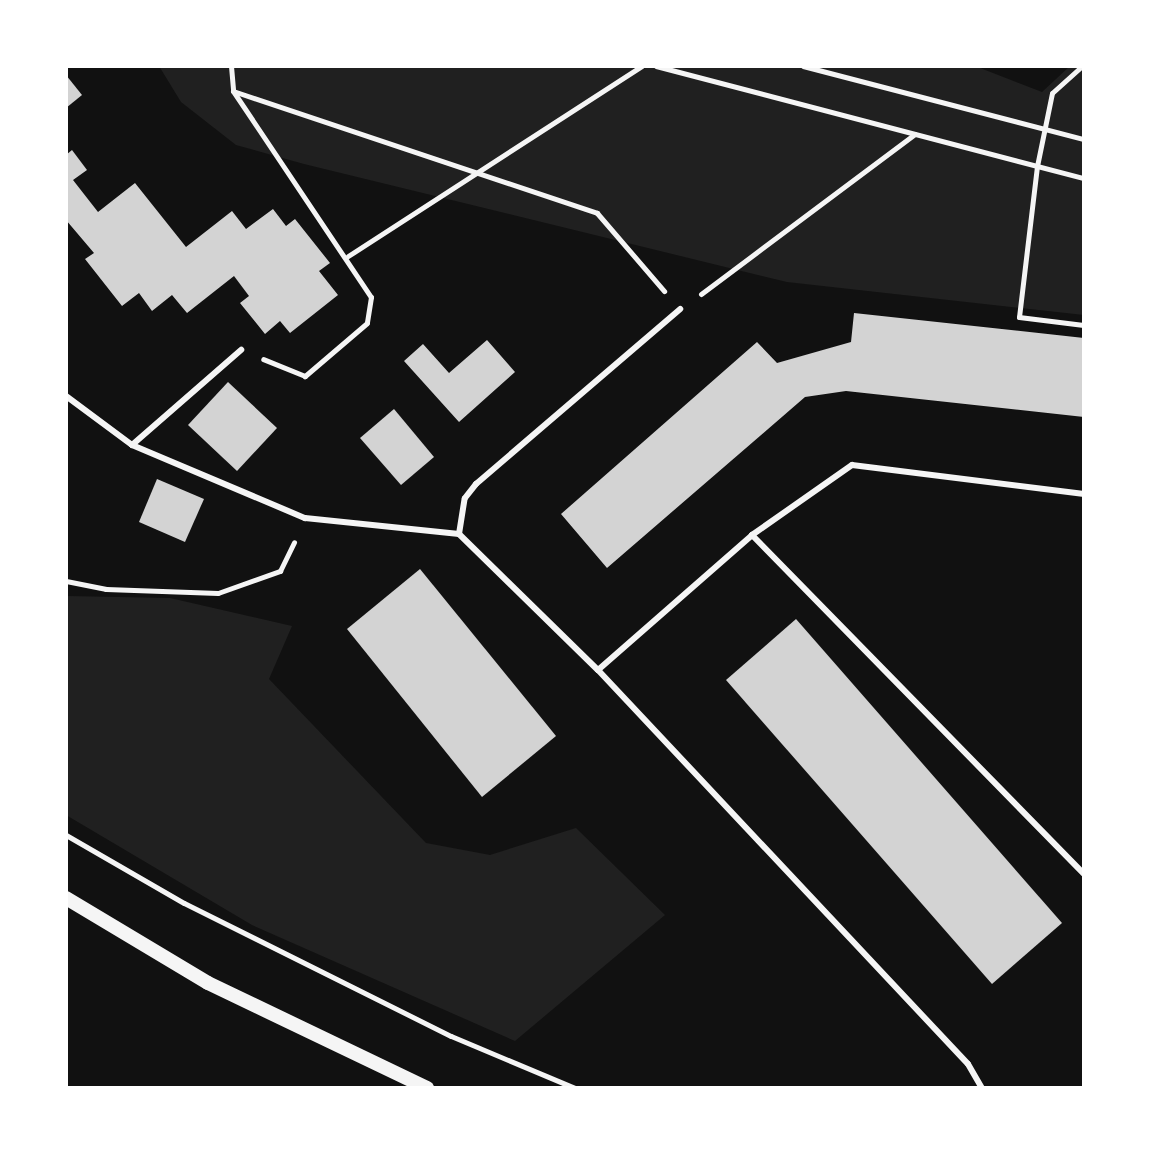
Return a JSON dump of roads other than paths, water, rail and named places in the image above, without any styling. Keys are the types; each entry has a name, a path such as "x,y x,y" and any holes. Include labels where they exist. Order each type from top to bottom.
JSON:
{"street":[{"path":"66,898 208,983 427,1088"}],"lane":[{"path":"459,534 465,498 476,484 680,309"},
{"path":"132,445 241,350"},
{"path":"66,396 132,445 305,518 459,534 598,670 968,1064 982,1088"},
{"path":"598,670 752,535 852,465 1084,494"},
{"path":"752,535 1084,874"}]}
